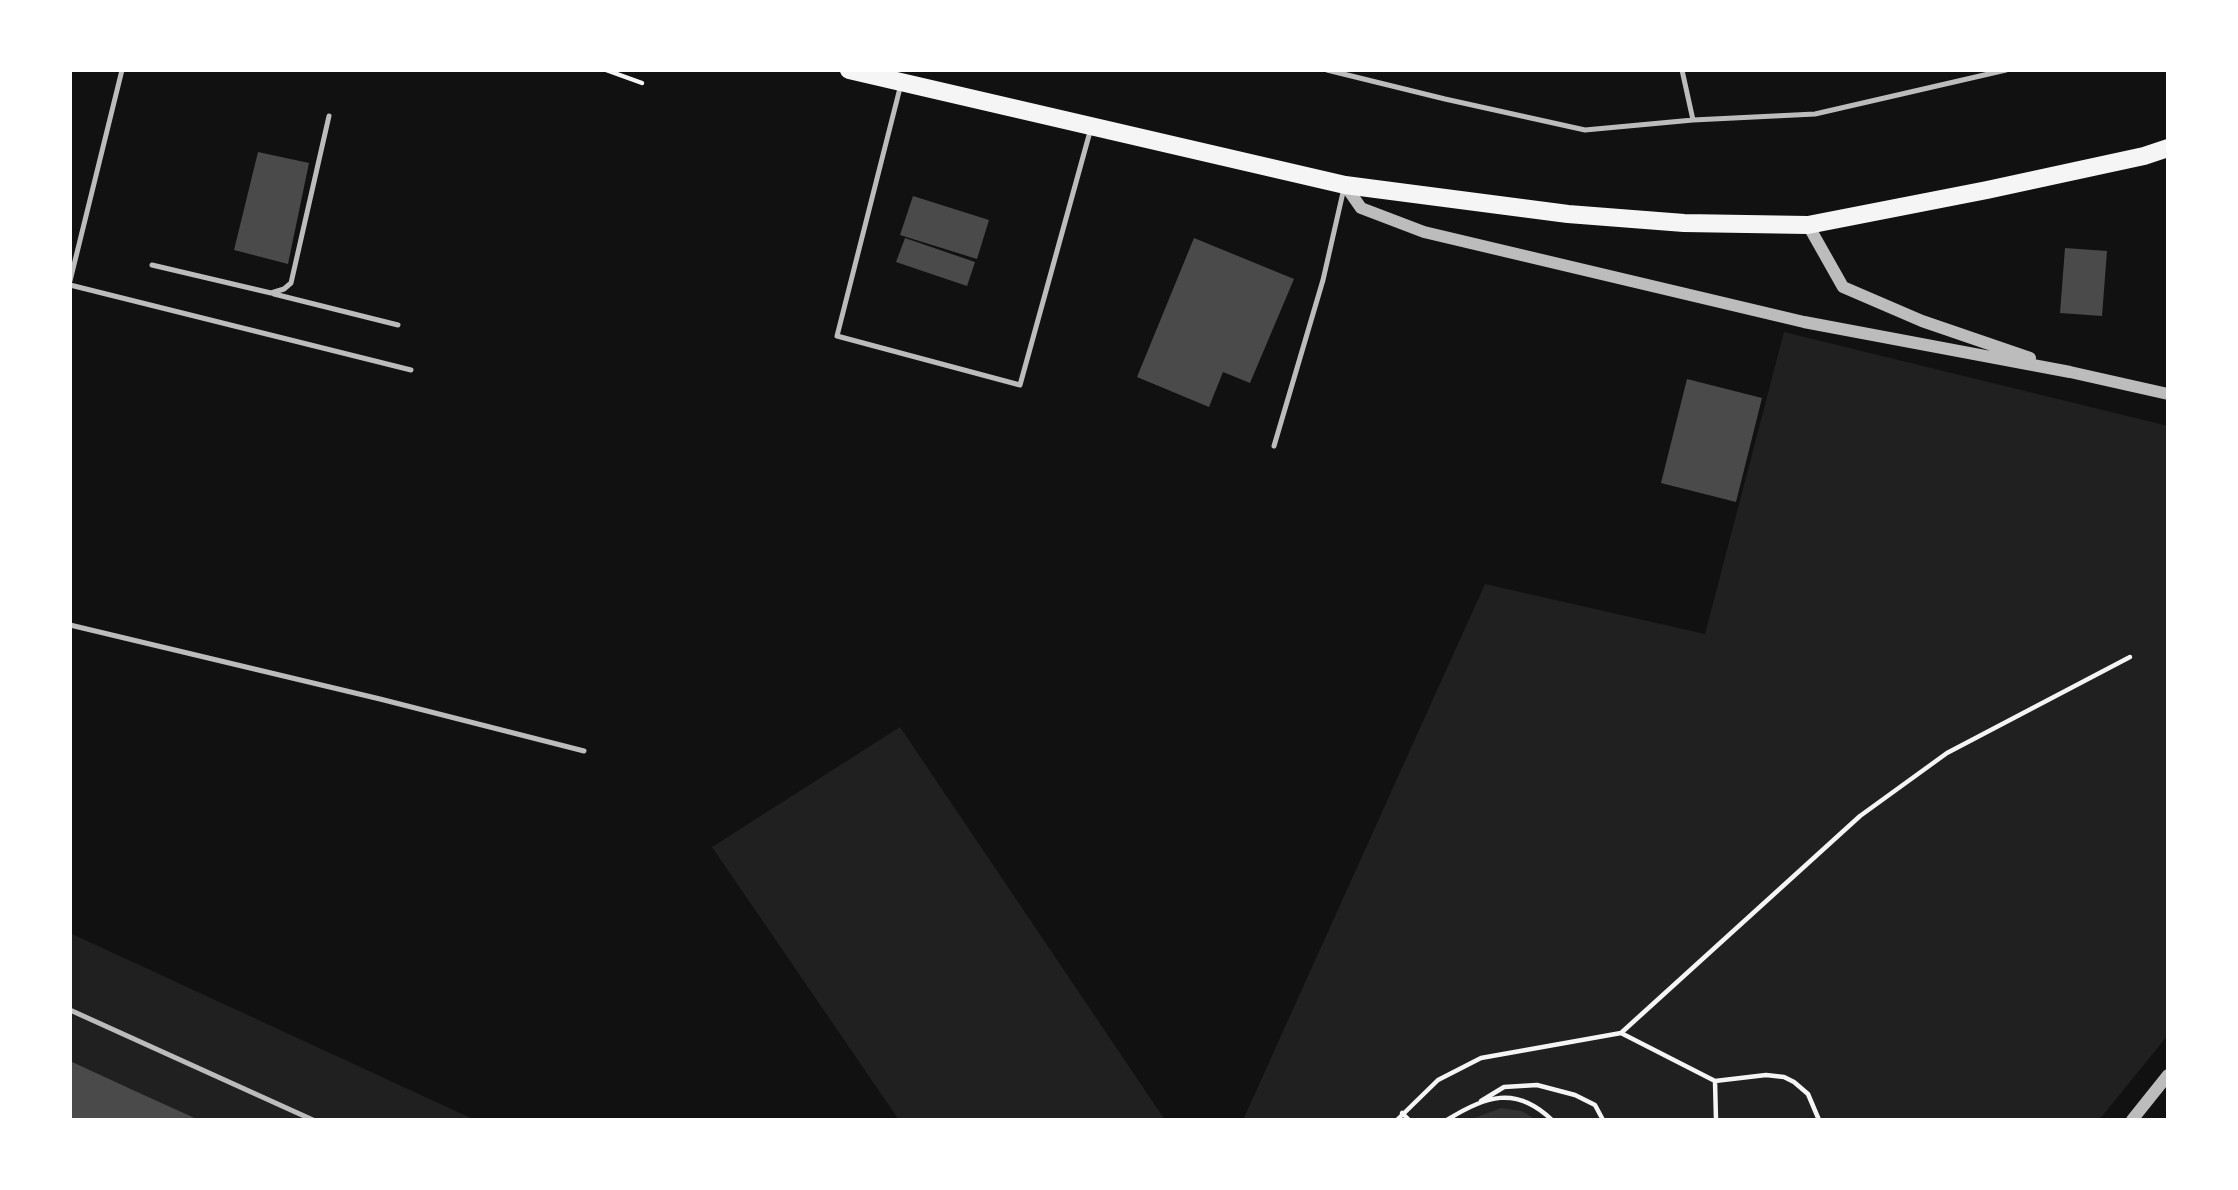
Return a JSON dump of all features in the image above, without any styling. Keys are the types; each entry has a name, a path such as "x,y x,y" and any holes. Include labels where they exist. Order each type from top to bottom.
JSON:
{"main road":[{"path":"849,70 1345,185 1569,214 1684,223 1808,225 1987,190 2144,156 2168,148"}],"street":[{"path":"1345,185 1361,208 1424,232 1804,322 2070,372 2168,394"},
{"path":"1808,225 1843,287 1922,321 2070,372"},
{"path":"2132,1120 2168,1076"}],"lane":[{"path":"122,70 70,283 411,370"},
{"path":"1327,70 1585,130 1693,120 1815,114 2006,70"},
{"path":"1682,70 1693,120"},
{"path":"901,83 837,336 1020,385 1092,125"},
{"path":"271,293 284,289 291,283 329,116"},
{"path":"1273,446 1323,280 1345,185"},
{"path":"152,265 398,325"},
{"path":"70,625 584,751"},
{"path":"70,1010 313,1120"}],"path":[{"path":"606,70 642,83"},
{"path":"1397,1120 1438,1080 1482,1058 1621,1033 1860,816 1947,753 2130,657"},
{"path":"1621,1033 1716,1081 1766,1075 1784,1077 1808,1094 1819,1120"},
{"path":"1716,1081 1716,1120"},
{"path":"1447,1120 1504,1087 1537,1085 1575,1095 1595,1105 1603,1120"},
{"path":"1481,1101 1497,1097 1514,1099 1538,1109 1552,1120"},
{"path":"1402,1114 1409,1120"}],"shaded area":[{"path":"1784,332 2168,426 2168,1035 2099,1120 1243,1120 1485,584 1705,634"},
{"path":"900,727 1165,1120 899,1120 712,847"},
{"path":"70,933 475,1120 70,1120"},
{"path":"1501,1108 1522,1111 1536,1120 1469,1120"}],"building":[{"path":"258,152 309,163 288,264 234,250"},
{"path":"913,196 989,220 977,259 900,235"},
{"path":"905,238 975,262 967,286 896,262"},
{"path":"1194,238 1294,279 1250,383 1223,372 1209,407 1137,377"},
{"path":"2065,248 2107,251 2102,316 2060,313"},
{"path":"1687,379 1762,398 1736,502 1661,483"},
{"path":"70,1061 135,1091 199,1120 70,1120"}]}
